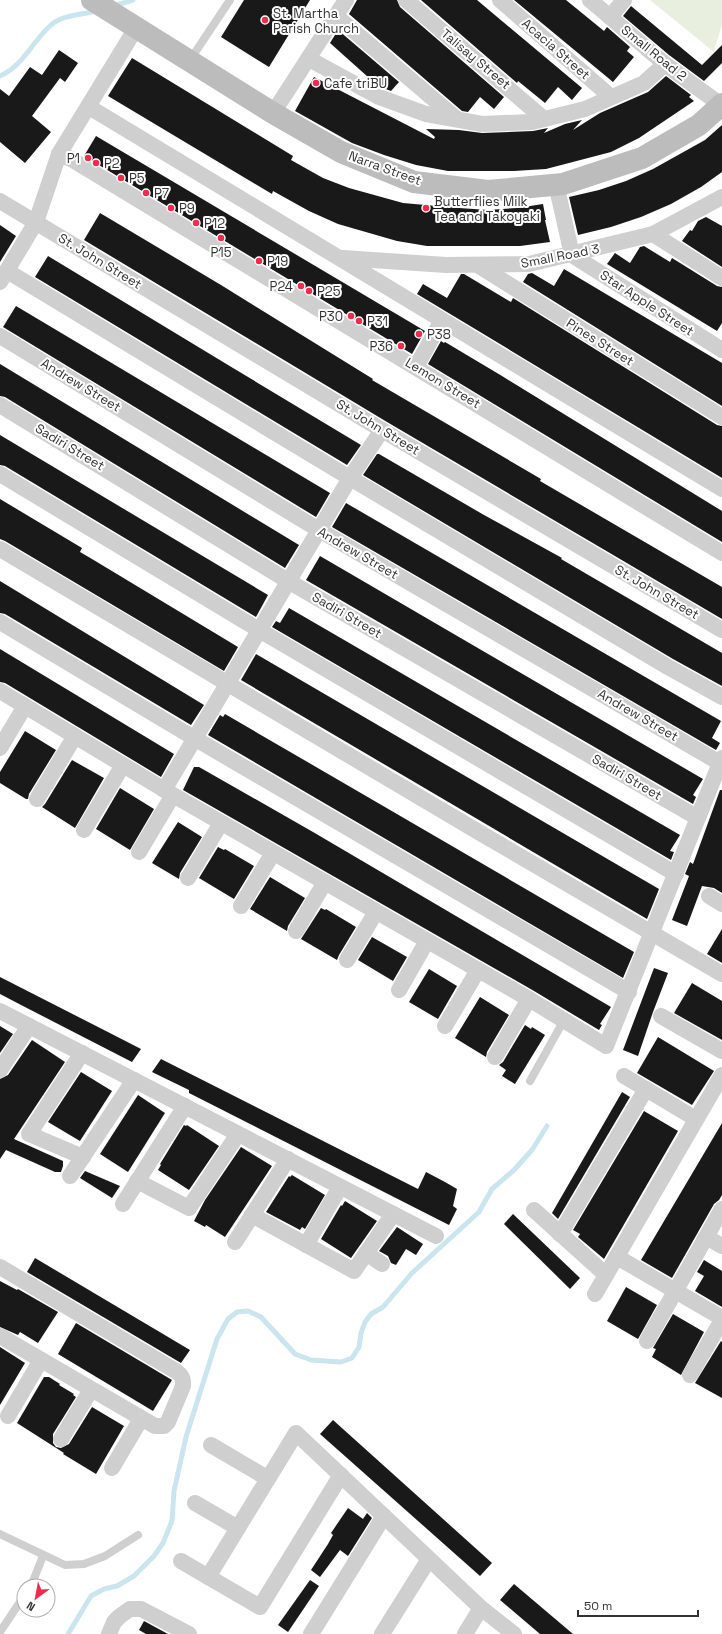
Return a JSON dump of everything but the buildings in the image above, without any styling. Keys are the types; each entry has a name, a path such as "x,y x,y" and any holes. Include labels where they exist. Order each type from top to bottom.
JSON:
{"street":[{"name":"Narra Street","path":"93,0 273,113 341,152 414,182 488,191 563,184 642,158 699,126 721,105"},
{"path":"273,113 346,0"},
{"name":"Talisay Street","path":"406,0 544,118"},
{"name":"Acacia Street","path":"500,0 611,97"},
{"name":"Small Road 2","path":"590,0 665,64 721,105"},
{"path":"610,17 624,0"},
{"path":"336,16 459,120"},
{"path":"136,28 59,154 36,222 3,276 350,478 668,668 722,698"},
{"path":"309,59 379,97 426,114 482,124 532,122 585,109 644,83 665,64"},
{"path":"89,107 722,488"},
{"name":"Lemon Street","path":"59,154 71,159 722,553"},
{"path":"556,184 572,255"},
{"name":"St. John Street","path":"0,201 382,430 722,630"},
{"name":"Small Road 3","path":"339,258 479,266 529,264 572,255 653,234 719,203"},
{"path":"653,234 722,278"},
{"name":"Star Apple Street","path":"572,255 722,350"},
{"name":"Pines Street","path":"479,266 722,417"},
{"path":"416,367 442,320"},
{"name":"Andrew Street","path":"0,336 319,530 721,760"},
{"name":"Sadiri Street","path":"0,405 288,581 698,818"},
{"path":"139,852 169,793 194,738 350,478 382,430"},
{"path":"0,474 259,630 676,874"},
{"path":"0,549 722,974"},
{"path":"0,622 194,738 629,992"},
{"path":"0,691 169,793 478,970 606,1046 721,760"},
{"path":"0,748 25,706"},
{"path":"37,799 75,736"},
{"path":"84,830 123,765"},
{"path":"188,878 221,823"},
{"path":"241,906 273,853"},
{"path":"296,931 325,882"},
{"path":"347,960 376,912"},
{"path":"398,990 427,941"},
{"path":"445,1026 478,970"},
{"path":"495,1057 529,1000"},
{"path":"0,1011 436,1236"},
{"path":"661,1016 722,1051"},
{"path":"0,1070 29,1026"},
{"path":"82,1053 29,1134 83,1157"},
{"path":"595,1294 722,1075"},
{"path":"624,1076 696,1119"},
{"path":"70,1176 134,1080"},
{"path":"560,1234 646,1089"},
{"path":"123,1204 185,1106"},
{"path":"137,1181 189,1208 238,1134"},
{"path":"235,1242 288,1159"},
{"path":"306,1245 340,1187"},
{"path":"647,1341 722,1209"},
{"path":"534,1210 606,1275"},
{"path":"252,1215 354,1271 393,1214"},
{"path":"706,1237 722,1246"},
{"path":"366,1253 382,1264"},
{"path":"617,1257 722,1319 690,1376"},
{"path":"0,1267 180,1373 184,1379 183,1386 168,1422 164,1426 155,1426 0,1336"},
{"path":"8,1416 41,1360"},
{"path":"61,1439 91,1390"},
{"path":"112,1468 141,1419"},
{"path":"208,1577 296,1433 481,1608 514,1634"},
{"path":"211,1445 268,1478"},
{"path":"180,1561 260,1607 341,1475"},
{"path":"195,1503 238,1528"},
{"path":"311,1634 384,1516"},
{"path":"382,1634 429,1559"},
{"path":"465,1634 481,1608"},
{"path":"109,1634 114,1622 130,1609 141,1609 189,1634"}],"lane":[{"path":"190,61 230,0"},
{"path":"530,1081 564,1020"},
{"path":"0,1534 43,1556 65,1565 84,1564 105,1556 138,1535"},
{"path":"34,1578 43,1556"},
{"path":"1,1629 16,1607"}],"green space":[{"path":"650,0 722,0 722,24 714,52"}],"waterway":[{"path":"113,6 133,0"},
{"path":"0,76 15,66 44,32 55,22 65,17 96,11"},
{"path":"68,1634 91,1596 104,1589 117,1586 134,1576 154,1556 163,1543 172,1521 174,1491 186,1437 217,1339 228,1319 237,1312 248,1311 261,1317 295,1354 311,1360 341,1362 352,1358 359,1347 361,1333 365,1322 371,1314 383,1307 412,1273 479,1212 492,1189 514,1170 532,1150 547,1126"}],"place":[{"name":"St. Martha Parish Church","path":"265,20"},
{"name":"Cafe triBU","path":"316,83"},
{"name":"P1","path":"88,158"},
{"name":"P2","path":"96,163"},
{"name":"P5","path":"121,178"},
{"name":"P7","path":"146,193"},
{"name":"P9","path":"171,208"},
{"name":"Butterflies Milk Tea and Takoyaki","path":"426,208"},
{"name":"P12","path":"196,223"},
{"name":"P15","path":"221,238"},
{"name":"P19","path":"259,261"},
{"name":"P24","path":"301,286"},
{"name":"P25","path":"309,291"},
{"name":"P30","path":"351,316"},
{"name":"P31","path":"359,321"},
{"name":"P38","path":"419,334"},
{"name":"P36","path":"401,346"}]}
